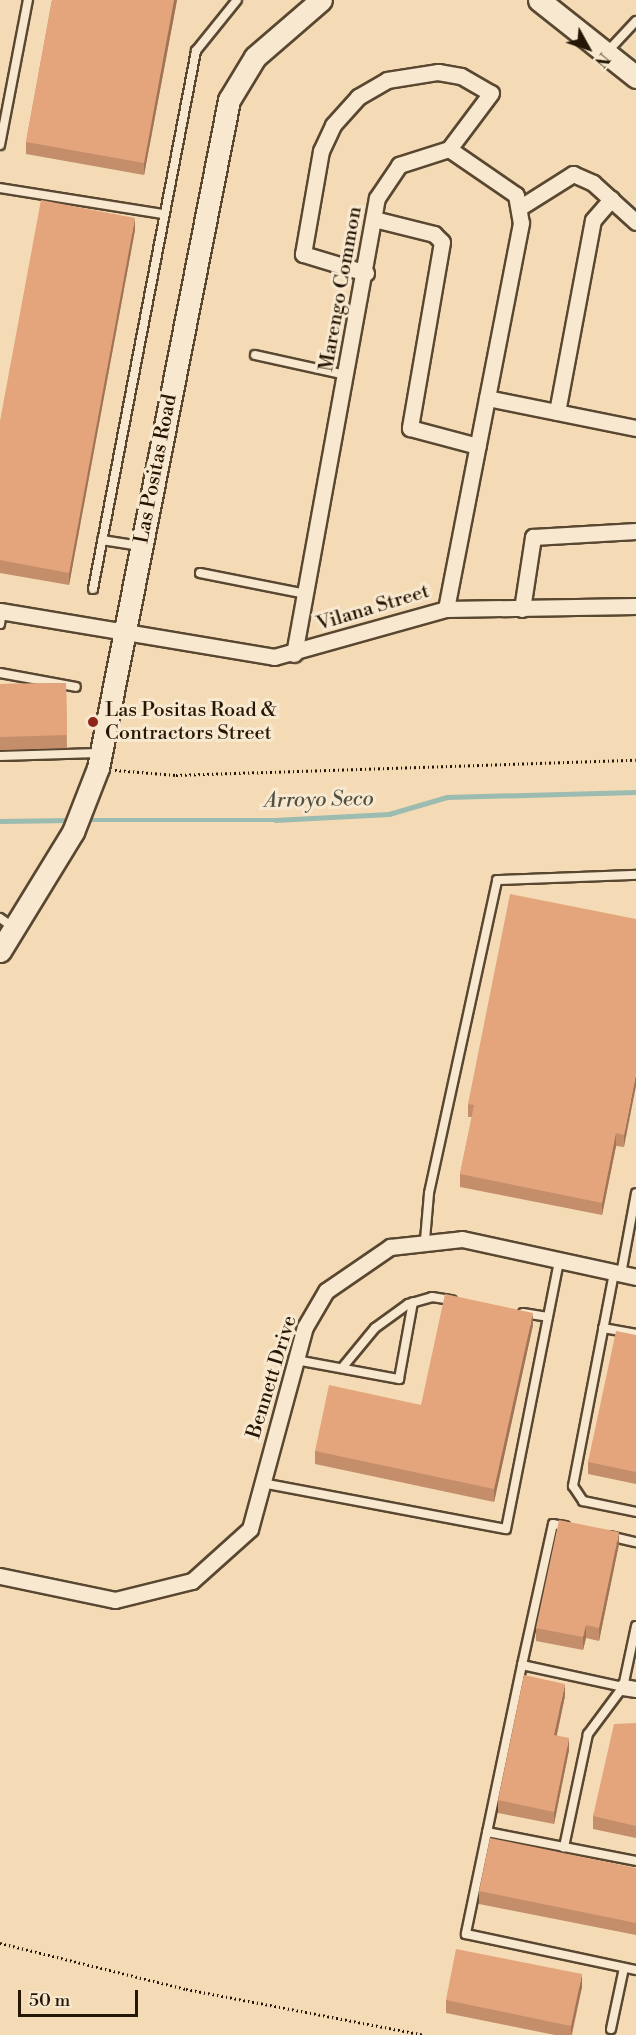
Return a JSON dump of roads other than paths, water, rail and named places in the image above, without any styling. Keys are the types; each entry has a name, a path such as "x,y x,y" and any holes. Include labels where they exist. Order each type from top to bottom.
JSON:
{"main road":[{"name":"Las Positas Road","path":"0,951 7,923 58,861 100,760 229,100 255,57 321,0"},
{"path":"539,0 608,51 636,77"}],"street":[{"path":"366,273 303,254 321,151 333,125 358,97 387,80 438,72 461,76 491,93 449,149 508,188 519,208 521,223 446,609"},
{"name":"Marengo Common","path":"294,654 348,376 377,198 399,165 449,149"},
{"path":"519,208 573,174 611,199 636,222"},
{"path":"557,412 593,220 611,199"},
{"path":"374,219 434,234 442,242 410,428 478,446"},
{"path":"487,398 636,428"},
{"path":"522,609 533,537 636,531"},
{"name":"Vilana Street","path":"1,616 274,657 294,654 446,609 636,606"},
{"name":"Bennett Drive","path":"0,1576 115,1600 192,1581 250,1529 304,1327 326,1291 390,1247 425,1240 462,1239 624,1274"}],"lane":[{"path":"0,145 28,0"},
{"path":"93,589 162,214 196,51 237,0"},
{"path":"608,51 636,21"},
{"path":"0,188 162,214"},
{"path":"255,355 348,376"},
{"path":"102,540 142,547"},
{"path":"200,573 306,594"},
{"path":"0,674 76,687"},
{"path":"0,756 100,760"},
{"path":"425,1240 429,1193 497,880 636,875"},
{"path":"636,1192 624,1274 603,1328 573,1486 583,1501 636,1512"},
{"path":"262,1483 506,1529 559,1261"},
{"path":"342,1368 375,1328 413,1302 432,1297 467,1303"},
{"path":"296,1360 399,1379 413,1302"},
{"path":"513,1311 548,1317"},
{"path":"603,1328 636,1334"},
{"path":"574,1528 553,1524 466,1934 636,1970"},
{"path":"595,1533 636,1542"},
{"path":"564,1847 588,1734 629,1688 636,1626"},
{"path":"522,1665 629,1688"},
{"path":"487,1832 636,1861"},
{"path":"611,2029 624,1968"}],"waterway":[{"name":"Arroyo Seco","path":"84,820 275,820 389,814 447,797 636,792"},
{"name":"Arroyo Seco","path":"0,821 72,820"}],"place":[{"name":"Las Positas Road & Contractors Street","path":"93,722"}]}
